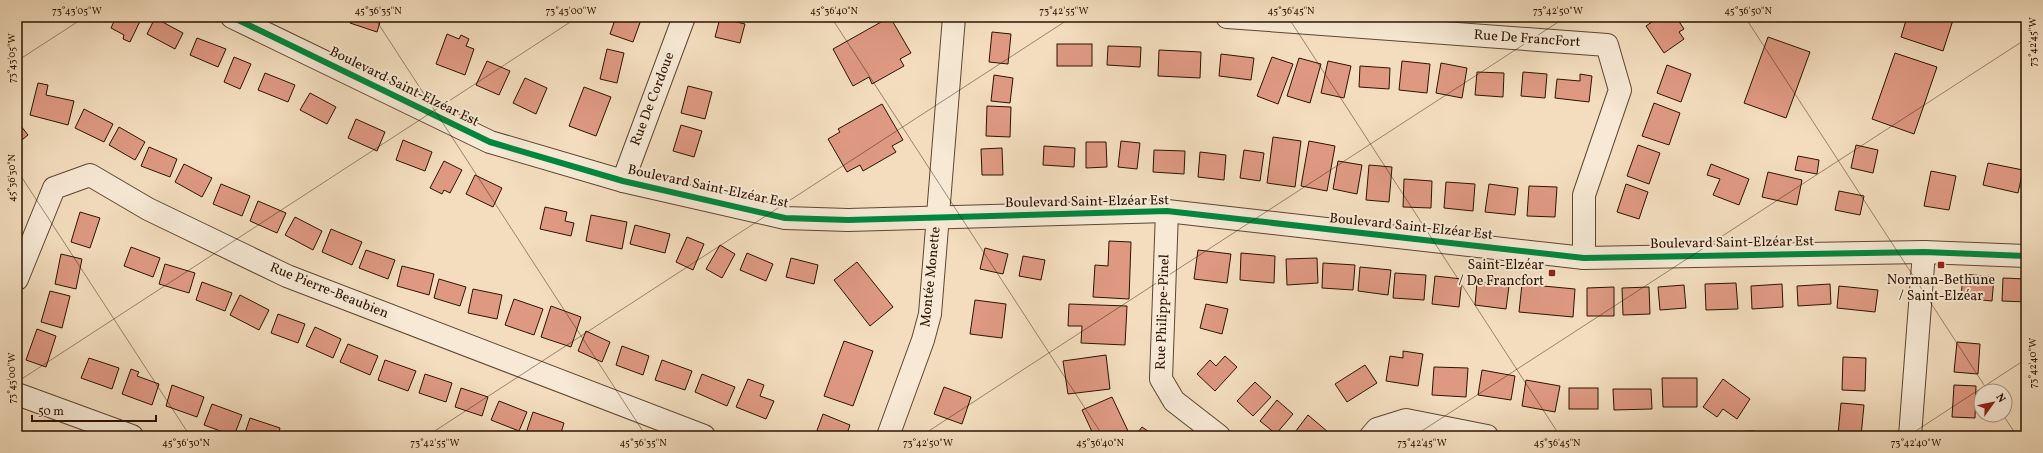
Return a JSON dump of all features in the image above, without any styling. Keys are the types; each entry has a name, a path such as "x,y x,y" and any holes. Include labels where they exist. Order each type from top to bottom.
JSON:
{"street":[{"name":"Boulevard Saint-Elzéar Est","path":"232,17 490,142 623,181 786,218 848,220 1167,211 1584,258 1924,252 2026,256"},
{"name":"Rue De Cordoue","path":"623,181 684,17"},
{"name":"Montée Monette","path":"888,436 929,321 954,17"},
{"name":"Rue De FrancFort","path":"1227,17 1607,45 1620,90 1584,195 1584,258"},
{"name":"Rue Pierre-Beaubien","path":"17,279 54,188 90,175 148,209 287,276 665,429 704,436"},
{"name":"Rue Philippe-Pinel","path":"1167,211 1161,378 1174,401 1219,436"},
{"path":"1910,436 1924,252"},
{"path":"17,394 132,436"},
{"path":"1371,436 1377,429 1406,420 1488,436"}],"building":[{"path":"116,17 142,17 130,42 123,39 124,35 111,28"},
{"path":"352,17 390,17 389,21 381,19 377,32 350,23"},
{"path":"616,17 642,17 633,42 610,34"},
{"path":"890,17 911,53 900,59 904,66 872,84 869,77 853,86 833,49"},
{"path":"1659,17 1676,17 1684,29 1679,32 1684,39 1664,53 1646,26"},
{"path":"1907,17 1954,17 1943,51 1901,37"},
{"path":"155,18 183,33 175,49 147,34"},
{"path":"720,18 745,24 740,43 715,37"},
{"path":"992,32 1011,34 1008,64 989,62"},
{"path":"447,34 459,39 461,35 469,39 466,46 474,49 465,75 436,64"},
{"path":"1768,37 1810,52 1786,118 1744,103"},
{"path":"197,38 226,49 218,67 190,55"},
{"path":"1057,44 1092,44 1092,66 1057,66"},
{"path":"1108,46 1141,47 1140,67 1107,65"},
{"path":"607,49 624,53 617,83 600,79"},
{"path":"1159,50 1201,52 1200,78 1158,76"},
{"path":"1895,53 1937,67 1914,134 1872,119"},
{"path":"1221,54 1254,58 1251,80 1219,76"},
{"path":"234,57 251,64 240,89 224,82"},
{"path":"1272,57 1293,64 1278,104 1257,96"},
{"path":"1299,58 1321,64 1310,103 1287,96"},
{"path":"487,61 510,71 499,95 476,85"},
{"path":"1328,61 1351,66 1344,98 1321,93"},
{"path":"1402,61 1430,64 1427,93 1399,90"},
{"path":"1441,63 1467,68 1462,98 1436,93"},
{"path":"1667,65 1691,74 1681,102 1657,93"},
{"path":"1360,66 1390,68 1389,89 1359,87"},
{"path":"1477,72 1504,73 1503,97 1475,95"},
{"path":"1523,72 1547,74 1545,98 1521,96"},
{"path":"265,73 295,85 288,102 258,90"},
{"path":"1580,74 1592,76 1589,102 1555,98 1557,79 1580,81"},
{"path":"994,75 1013,78 1010,103 991,101"},
{"path":"525,78 547,88 536,114 513,103"},
{"path":"38,83 48,85 46,95 74,101 68,125 30,115"},
{"path":"688,86 712,92 705,119 681,113"},
{"path":"584,87 611,97 596,136 569,126"},
{"path":"310,93 336,107 327,124 300,110"},
{"path":"1654,103 1680,113 1669,145 1642,136"},
{"path":"882,104 903,140 892,146 896,152 863,171 860,165 847,172 828,139 840,132 838,129"},
{"path":"987,106 1011,107 1010,137 986,136"},
{"path":"84,109 113,124 104,142 75,128"},
{"path":"356,119 385,132 377,151 348,138"},
{"path":"17,121 28,135 17,144"},
{"path":"681,125 702,131 694,157 673,151"},
{"path":"119,127 145,142 135,160 109,145"},
{"path":"1273,137 1301,141 1295,187 1267,183"},
{"path":"403,140 432,152 425,171 396,160"},
{"path":"1121,141 1140,143 1137,169 1118,167"},
{"path":"1309,141 1335,146 1327,191 1301,186"},
{"path":"1086,142 1106,142 1107,167 1086,168"},
{"path":"1638,145 1660,153 1649,184 1627,176"},
{"path":"1856,145 1878,150 1873,173 1851,168"},
{"path":"1044,146 1075,148 1074,167 1043,165"},
{"path":"149,147 177,159 170,177 141,166"},
{"path":"1002,148 1003,175 982,175 981,149"},
{"path":"1154,150 1185,151 1184,174 1153,172"},
{"path":"1244,150 1264,153 1260,181 1240,178"},
{"path":"1200,152 1226,155 1224,180 1198,177"},
{"path":"1798,156 1819,160 1817,174 1795,170"},
{"path":"444,161 462,170 450,193 444,190 442,194 430,188"},
{"path":"1338,161 1362,165 1357,194 1333,189"},
{"path":"1988,163 2023,170 2018,193 1983,185"},
{"path":"184,164 212,178 202,197 175,182"},
{"path":"1711,164 1749,179 1739,205 1713,195 1720,179 1707,175"},
{"path":"1369,165 1392,167 1389,202 1366,200"},
{"path":"1931,171 1956,176 1949,210 1924,206"},
{"path":"1768,172 1802,180 1797,205 1762,197"},
{"path":"475,175 502,188 493,207 466,194"},
{"path":"1404,179 1432,181 1431,208 1403,207"},
{"path":"1446,182 1475,184 1473,211 1444,208"},
{"path":"221,184 250,196 242,216 213,204"},
{"path":"1489,184 1518,188 1515,215 1485,212"},
{"path":"1626,184 1648,192 1639,219 1617,212"},
{"path":"1529,186 1557,187 1555,217 1527,216"},
{"path":"1839,191 1864,196 1860,215 1835,210"},
{"path":"258,201 286,213 277,233 250,221"},
{"path":"545,207 567,212 565,221 574,223 571,236 540,229"},
{"path":"80,212 100,218 90,248 71,242"},
{"path":"591,215 627,222 622,249 586,241"},
{"path":"295,217 322,231 313,250 285,235"},
{"path":"635,225 670,234 665,253 630,244"},
{"path":"331,229 362,242 352,265 322,252"},
{"path":"687,237 704,244 693,270 676,262"},
{"path":"1109,241 1131,242 1129,299 1093,297 1095,265 1108,266"},
{"path":"720,245 735,254 722,278 706,269"},
{"path":"131,247 160,258 153,277 124,266"},
{"path":"985,248 1008,254 1003,274 980,269"},
{"path":"366,250 395,260 388,279 359,268"},
{"path":"1198,250 1231,254 1227,283 1194,279"},
{"path":"747,253 773,264 766,281 740,270"},
{"path":"1241,253 1275,256 1274,283 1240,280"},
{"path":"61,254 82,259 76,289 55,284"},
{"path":"1023,256 1045,260 1041,280 1019,276"},
{"path":"791,258 818,265 814,284 786,277"},
{"path":"1317,258 1318,283 1287,285 1286,259"},
{"path":"857,262 893,307 870,326 834,280"},
{"path":"1323,263 1355,265 1353,290 1322,288"},
{"path":"165,264 195,273 189,293 159,284"},
{"path":"402,266 434,274 429,295 397,286"},
{"path":"1360,267 1391,270 1388,295 1358,291"},
{"path":"1395,273 1426,275 1424,300 1393,298"},
{"path":"1963,274 1994,277 1992,301 1961,298"},
{"path":"1435,276 1462,279 1459,307 1432,304"},
{"path":"2003,278 2026,279 2026,302 2002,301"},
{"path":"439,279 466,287 460,306 434,298"},
{"path":"202,282 232,293 225,311 196,300"},
{"path":"1477,282 1509,286 1506,309 1475,305"},
{"path":"1736,283 1738,309 1706,310 1705,284"},
{"path":"1522,284 1575,289 1573,317 1519,312"},
{"path":"1782,284 1783,307 1752,309 1751,286"},
{"path":"1830,284 1831,304 1798,306 1797,286"},
{"path":"1684,285 1686,308 1660,310 1658,287"},
{"path":"1839,286 1878,290 1875,312 1837,308"},
{"path":"1614,287 1614,316 1587,316 1587,288"},
{"path":"1649,287 1650,314 1623,315 1622,288"},
{"path":"473,289 502,295 497,319 468,313"},
{"path":"50,291 70,296 62,328 41,322"},
{"path":"240,295 269,310 259,330 230,315"},
{"path":"514,299 543,309 534,335 505,325"},
{"path":"975,300 1006,304 1002,338 970,334"},
{"path":"1069,304 1127,306 1125,345 1081,343 1082,326 1068,326"},
{"path":"1206,304 1228,309 1222,334 1200,328"},
{"path":"551,306 581,317 571,347 541,337"},
{"path":"278,314 305,324 298,343 271,333"},
{"path":"315,327 341,339 333,358 306,346"},
{"path":"37,329 56,336 46,367 26,360"},
{"path":"586,331 610,342 602,362 578,351"},
{"path":"844,341 873,351 853,406 824,396"},
{"path":"1957,342 1980,344 1978,374 1954,372"},
{"path":"348,344 378,356 370,375 340,362"},
{"path":"622,346 649,356 643,375 616,365"},
{"path":"1403,351 1423,354 1418,386 1386,381 1390,356 1403,358"},
{"path":"1106,355 1110,389 1068,394 1063,361"},
{"path":"1225,356 1237,367 1215,391 1197,374 1210,360 1216,366"},
{"path":"1843,357 1866,358 1865,391 1842,390"},
{"path":"89,358 119,368 112,389 81,378"},
{"path":"385,360 416,371 408,391 378,380"},
{"path":"662,360 692,371 685,390 655,380"},
{"path":"1365,365 1377,383 1347,402 1335,384"},
{"path":"1434,367 1468,368 1466,397 1432,395"},
{"path":"131,369 139,372 137,376 159,384 152,405 122,394"},
{"path":"1482,370 1515,376 1511,400 1478,395"},
{"path":"425,374 452,383 446,402 419,393"},
{"path":"702,374 735,387 727,406 695,392"},
{"path":"1662,378 1697,378 1697,407 1663,407"},
{"path":"748,379 764,385 760,396 774,401 766,419 736,407"},
{"path":"1723,379 1750,399 1737,419 1723,409 1717,417 1703,407"},
{"path":"1526,380 1560,386 1555,412 1522,406"},
{"path":"1255,382 1271,397 1253,416 1237,401"},
{"path":"172,385 204,397 197,417 166,406"},
{"path":"1954,385 1973,386 1973,418 1952,417"},
{"path":"944,387 971,397 962,424 934,414"},
{"path":"461,388 488,397 482,416 455,407"},
{"path":"1569,388 1598,388 1598,409 1569,409"},
{"path":"1613,389 1651,389 1652,409 1614,410"},
{"path":"1112,397 1128,431 1116,436 1094,436 1082,410"},
{"path":"1277,400 1293,414 1276,434 1260,421"},
{"path":"499,401 527,412 519,431 491,420"},
{"path":"1841,403 1864,405 1861,436 1838,434"},
{"path":"212,404 242,415 234,436 204,425"},
{"path":"533,412 564,423 560,436 537,436 526,433"},
{"path":"823,414 850,425 846,436 815,436"},
{"path":"1308,415 1328,432 1324,436 1292,436"},
{"path":"250,418 280,428 278,436 244,436"},
{"path":"1142,427 1155,436 1135,436"},
{"path":"1754,431 1754,436 1732,436 1732,432"},
{"path":"1950,432 1973,435 1973,436 1950,436"}],"cycle path":[{"path":"232,17 490,142 623,181 785,218 848,220 1167,211 1584,258 1924,252 2026,256"}],"place":[{"name":"Norman-Bethune / Saint-Elzéar","path":"1941,265"},
{"name":"Saint-Elzéar / De Francfort","path":"1552,273"}]}
